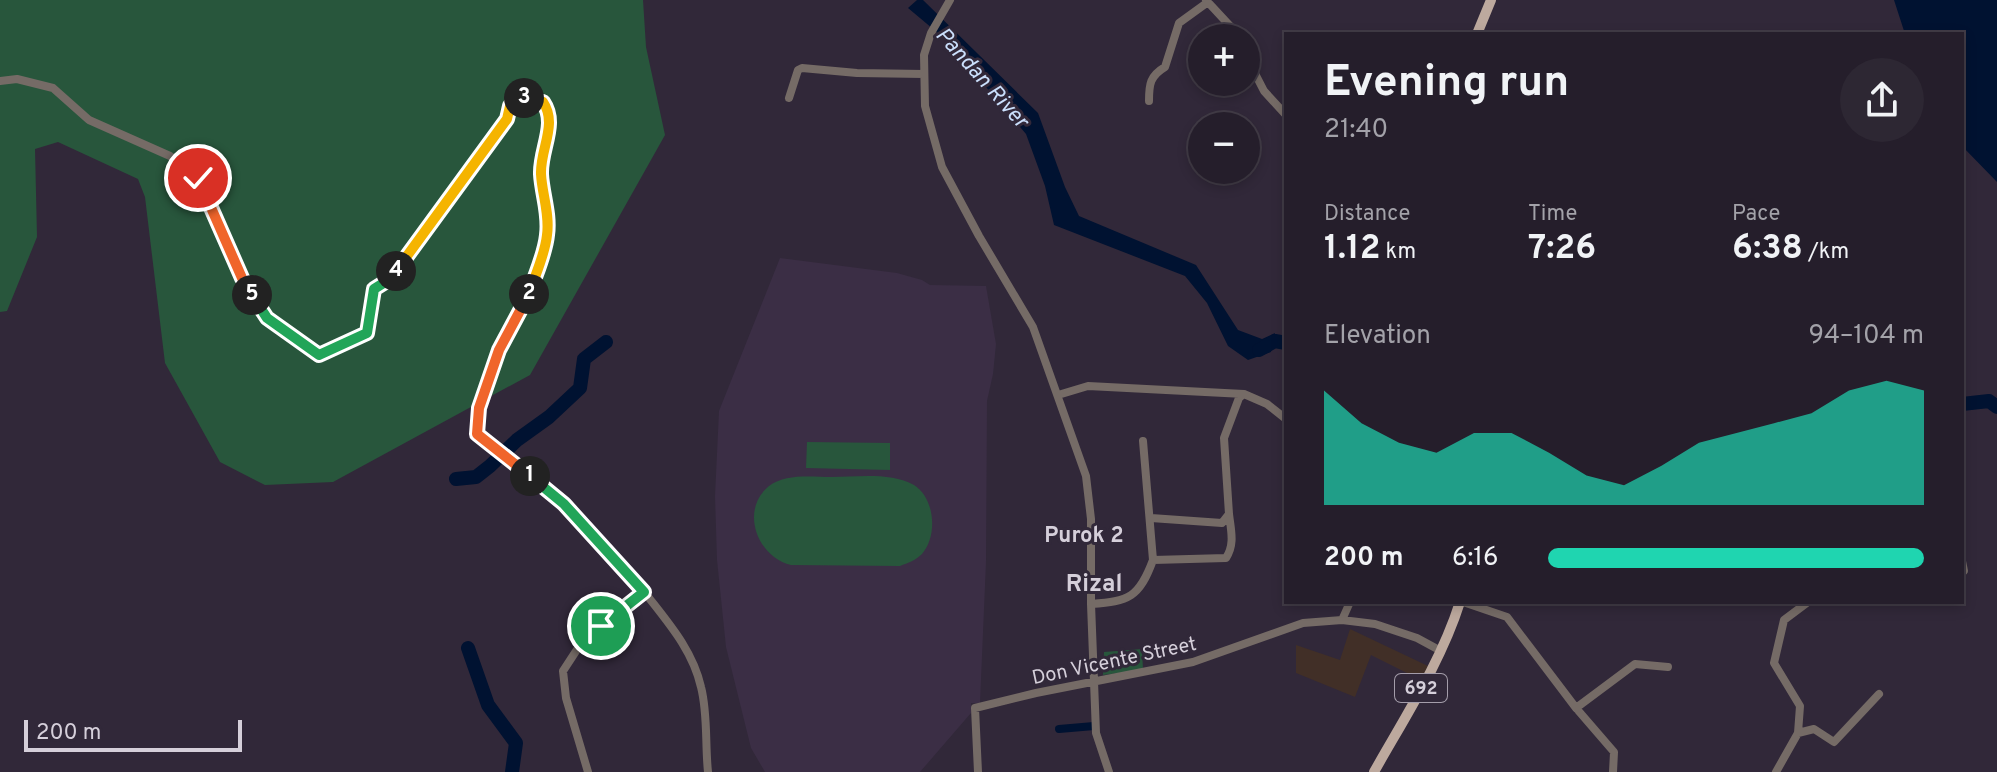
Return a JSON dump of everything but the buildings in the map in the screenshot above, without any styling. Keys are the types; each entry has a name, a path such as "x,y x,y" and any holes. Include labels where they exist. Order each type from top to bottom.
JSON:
{"main road":[{"path":"1478,32 1491,0"},
{"name":"692","path":"1374,772 1441,651 1461,604"}],"street":[{"path":"950,0 931,33 924,55 925,106 942,167 1033,327 1086,476 1091,519 1096,733 1109,772"},
{"path":"1149,101 1149,83 1154,73 1165,67 1179,23 1207,1 1228,24"},
{"path":"789,98 798,70 802,68 924,74"},
{"path":"0,81 17,79 53,88 89,120 170,156 198,178 242,278 267,318 319,355 367,333 374,289 390,279 397,270 507,119 510,106 516,99 528,97 543,102 549,111 550,125 541,176 547,209 547,236 528,301 499,350 479,408 477,434 564,504 673,628 691,657 702,688 708,772"},
{"path":"1260,83 1284,113"},
{"path":"1058,395 1088,386 1244,394 1267,404 1284,417"},
{"path":"1153,560 1226,558 1232,549 1224,438 1233,411 1244,394"},
{"path":"1091,604 1118,602 1134,596 1146,579 1153,560 1143,441"},
{"path":"1151,518 1222,523 1229,514"},
{"path":"588,772 566,698 563,671 580,645 644,592"},
{"path":"1342,620 1349,604"},
{"path":"1468,604 1507,617 1576,708 1614,752 1613,772"},
{"path":"1776,772 1798,733 1800,706 1774,663 1784,620 1805,604"},
{"name":"Don Vicente Street","path":"978,772 975,708 1193,662 1303,623 1342,620 1375,624 1397,630 1441,651"},
{"path":"1576,708 1635,664 1668,667"},
{"path":"1798,733 1814,729 1834,742 1879,694"}],"shaded area":[{"path":"780,258 897,273 930,285 986,286 996,344 987,401 986,562 980,703 971,703 971,713 920,772 765,772 751,748 726,647 717,560 715,496 719,411"},
{"path":"1350,629 1428,666 1417,687 1406,681 1409,674 1371,655 1355,697 1296,673 1296,645 1340,660"}],"green space":[{"path":"0,0 643,0 646,47 665,135 530,375 333,482 265,485 220,462 165,363 145,197 138,179 58,142 35,149 37,237 7,311 0,312"},
{"path":"807,442 890,443 890,470 806,468"},
{"path":"874,476 905,481 921,491 926,499 932,528 927,546 915,560 900,566 791,565 769,553 756,532 755,507 760,496 776,482 799,477"},
{"path":"1142,649 1143,670 1103,675 1104,652"}],"water":[{"path":"917,0 923,0 1038,113 1079,216 1196,265 1238,330 1262,339 1275,333 1271,352 1248,360 1228,346 1207,303 1185,276 1054,225 1045,186 1026,134 945,39 908,8"},
{"path":"1894,0 1997,0 1997,182 1964,148 1964,32 1904,32"}],"waterway":[{"name":"Pandan River","path":"1259,350 1275,341 1284,343"},
{"path":"456,479 476,477 517,440 549,417 580,388 584,359 606,342"},
{"name":"Pandan River","path":"1964,404 1989,401 1997,407"},
{"path":"468,648 488,705 516,743 512,772"},
{"path":"1059,729 1094,726"}],"district":[{"name":"Purok 2","path":"1084,534"},
{"name":"Rizal","path":"1094,583"}],"route":[{"path":"198,178 242,278 267,318 319,355 367,333 374,289 390,279 507,119 510,106 516,99 528,97 543,102 549,111 550,125 541,176 547,209 547,236 528,301 499,350 479,408 477,434 564,504 644,592 601,626"}]}
